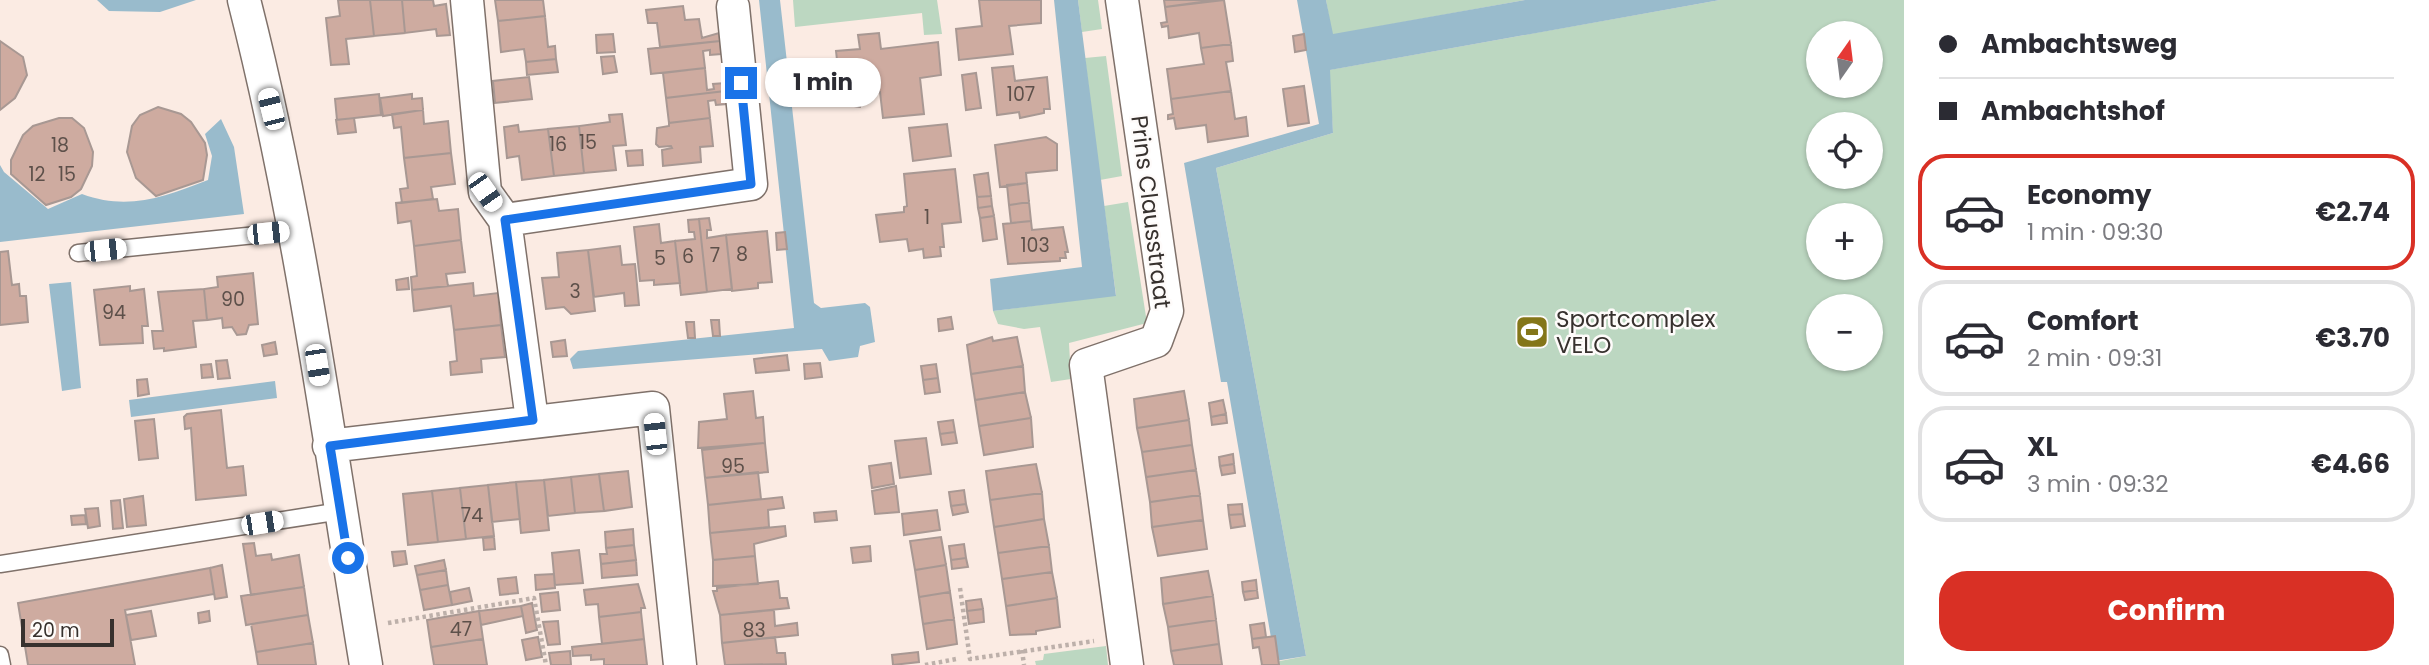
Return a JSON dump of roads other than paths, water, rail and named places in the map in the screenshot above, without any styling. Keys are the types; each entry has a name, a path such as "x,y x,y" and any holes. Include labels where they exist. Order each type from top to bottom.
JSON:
{"street":[{"path":"244,0 276,133 295,231 366,665"},
{"path":"467,0 485,192 505,220 533,420"},
{"name":"Prins Clausstraat","path":"1122,0 1167,311 1156,341 1086,365 1125,651"},
{"path":"505,220 751,184 733,7"},
{"path":"330,446 533,420 653,408 680,665"}],"lane":[{"path":"78,253 295,231"},
{"path":"0,564 341,511"},
{"path":"0,655 2,665"}],"water":[{"path":"97,0 196,0 160,12 109,11"},
{"path":"759,0 780,0 814,303 821,308 865,303 870,307 875,342 860,346 858,357 829,361 822,349 573,369 570,359 578,351 794,328"},
{"path":"1054,0 1078,0 1116,296 993,311 990,279 1082,267"},
{"path":"1297,0 1326,0 1333,34 1525,0 1720,0 1330,70 1333,133 1216,168 1306,656 1275,661 1227,382 1221,382 1184,163 1319,124"},
{"path":"221,119 234,147 244,214 0,242 0,165 4,172 48,209 82,194 115,201 146,200 208,180 212,156 205,134"},
{"path":"71,282 81,388 62,391 49,284"},
{"path":"275,381 277,398 131,417 129,400"}],"place":[{"name":"Sportcomplex VELO","path":"1532,332"}]}
